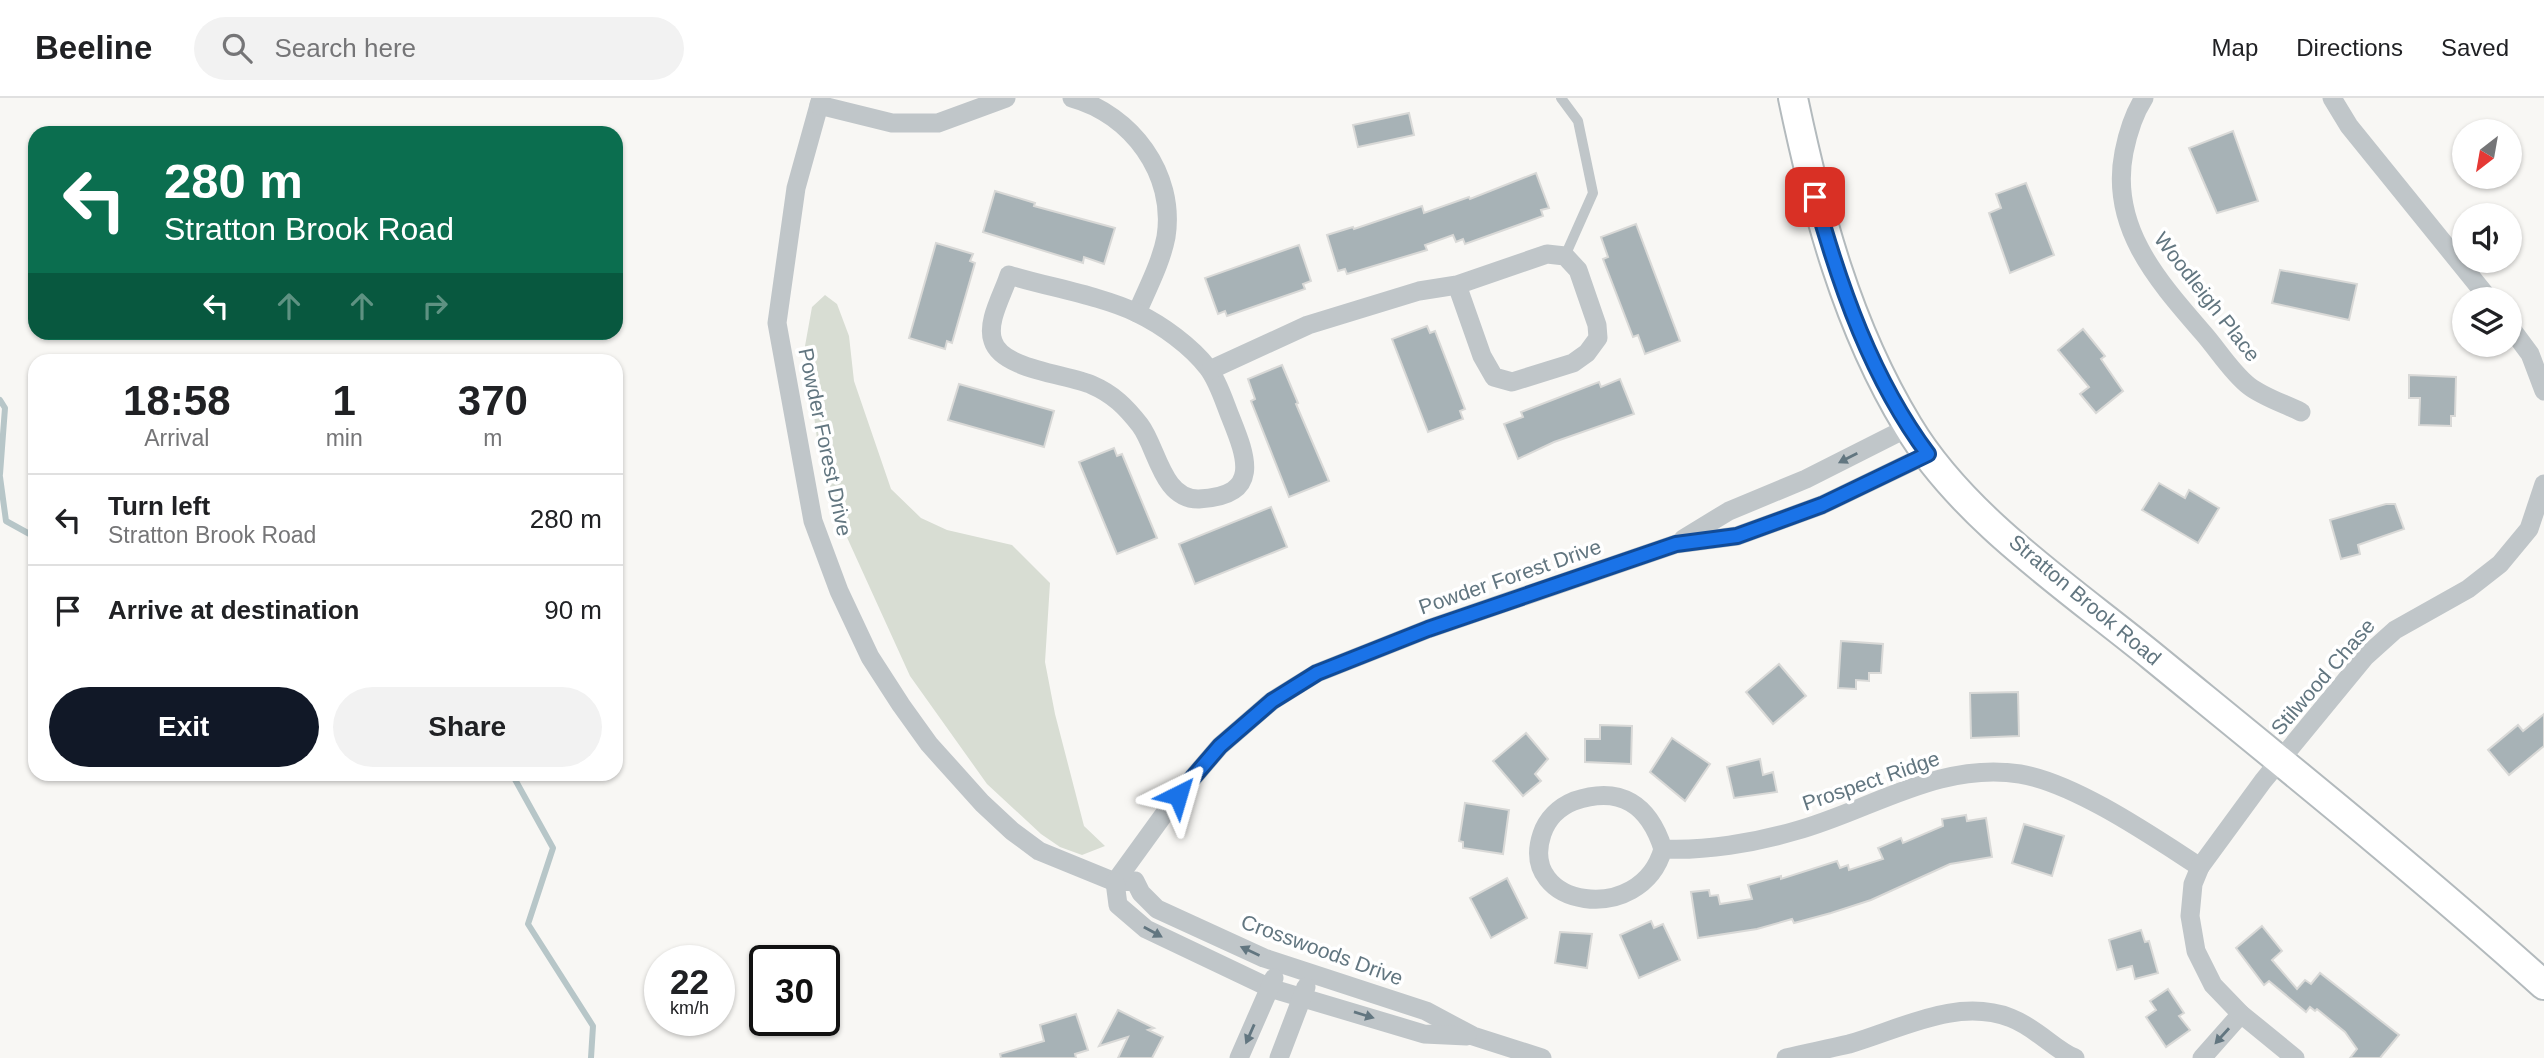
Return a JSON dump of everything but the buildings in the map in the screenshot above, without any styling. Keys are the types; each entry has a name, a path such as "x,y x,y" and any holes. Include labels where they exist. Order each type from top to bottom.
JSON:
{"street":[{"path":"820,101 892,123 938,123 1006,98"},
{"path":"1072,98 1092,103 1122,122 1145,149 1158,174 1167,208 1166,238 1137,313"},
{"name":"Stratton Brook Road","path":"1793,98 1829,247 1868,352 1909,427 1928,454 1970,502 2018,546 2280,761 2544,985"},
{"name":"Woodleigh Place","path":"2144,98 2128,129 2121,174 2125,220 2140,254 2249,386 2301,412"},
{"path":"2332,98 2349,126 2480,287"},
{"name":"Powder Forest Drive","path":"820,101 796,188 777,323 813,521 838,591 870,657 901,705 929,744 982,803 1039,851 1115,882 1178,795 1220,746 1272,701 1317,673 1428,629 1676,544 1737,536 1822,505 1928,454"},
{"path":"1210,370 1308,325 1419,291 1457,285 1547,254 1565,256 1578,271 1597,325 1598,338 1587,353 1573,363 1512,382 1494,377 1482,356 1457,285"},
{"path":"1009,275 1137,313 1192,350 1210,370 1247,459 1242,482 1225,495 1196,499 1177,492 1166,478 1144,430 1123,403 1092,384 1010,360 992,341 992,323 1009,275"},
{"path":"2522,343 2530,354 2544,391"},
{"name":"Powder Forest Drive","path":"1676,544 1730,511 1806,479 1909,427"},
{"name":"Stilwood Chase","path":"2200,867 2280,761 2365,657 2395,630 2468,589 2500,564 2529,529 2544,484"},
{"name":"Prospect Ridge","path":"1662,849 1682,850 1796,831 1891,794 1953,776 1991,772 2022,775 2051,784 2126,821 2200,867"},
{"path":"1605,796 1621,797 1636,805 1650,818 1662,849 1655,869 1635,890 1599,900 1573,897 1561,890 1549,881 1539,857 1543,830 1559,809 1573,802 1605,796"},
{"path":"2200,867 2193,884 2190,916 2196,951 2213,985 2241,1014 2295,1058"},
{"name":"Crosswoods Drive","path":"1473,1037 1424,1034 1270,988 1146,929 1118,905 1115,882 1135,881 1141,893 1157,909 1280,964 1426,1011 1473,1037 1542,1058"},
{"path":"1239,1058 1280,964"},
{"path":"1279,1058 1311,975"},
{"path":"1786,1058 1849,1044 1943,1014 1974,1010 2009,1017 2037,1030 2072,1058"},
{"path":"2202,1058 2241,1014"}],"lane":[{"path":"1562,98 1578,121 1593,193 1565,256"}],"shaded area":[{"path":"825,295 837,304 849,336 854,381 891,489 921,518 947,530 1012,545 1050,583 1045,662 1055,714 1084,826 1105,846 1082,855 1060,847 1041,834 987,784 910,676 840,522 817,439 805,346 812,307"}],"waterway":[{"path":"0,400 5,408 0,474"},
{"path":"0,477 6,521 28,533"},
{"path":"516,781 553,848 528,924 593,1026 591,1058"}],"route":[{"path":"1178,795 1220,746 1272,701 1317,673 1428,629 1676,544 1737,536 1822,505 1928,454 1909,427 1868,352 1829,247 1815,197"}]}
